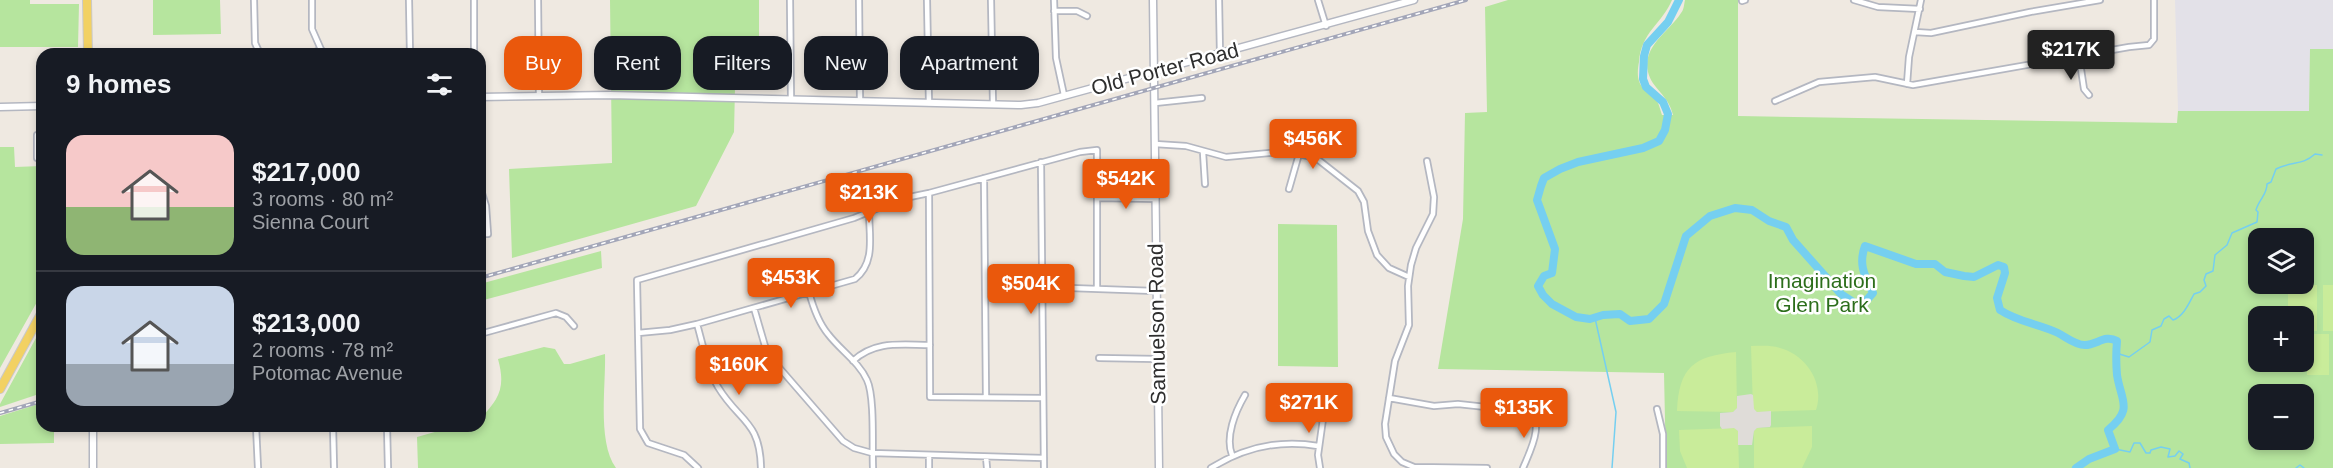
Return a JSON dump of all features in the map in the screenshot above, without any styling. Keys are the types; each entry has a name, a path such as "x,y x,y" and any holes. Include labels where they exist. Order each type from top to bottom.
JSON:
{"main road":[{"path":"87,0 88,48"},
{"path":"0,389 36,323"}],"street":[{"path":"254,0 255,44 257,48"},
{"path":"312,0 312,29 320,48"},
{"path":"409,0 410,48"},
{"path":"474,0 474,48"},
{"path":"538,0 539,96"},
{"path":"790,0 791,99"},
{"path":"859,0 860,100"},
{"path":"927,0 929,103"},
{"path":"992,0 993,104"},
{"path":"1054,0 1056,58 1064,95"},
{"name":"Samuelson Road","path":"1153,0 1159,468"},
{"path":"1219,0 1220,54"},
{"path":"1318,0 1326,26"},
{"name":"Old Porter Road","path":"486,97 1038,103 1326,26 1414,0"},
{"path":"1854,0 1878,7 1920,9"},
{"path":"1907,84 1909,57 1921,0"},
{"path":"1915,32 1930,33 2100,0"},
{"path":"1775,101 1819,82 1875,77 1917,85 2152,44 2154,0"},
{"path":"1054,11 1077,11 1087,16"},
{"path":"2079,56 2084,89 2089,95"},
{"path":"1155,103 1202,98"},
{"path":"0,107 36,106"},
{"path":"1155,144 1176,145 1226,157 1269,152 1299,154 1325,164 1353,185 1364,202 1368,231 1377,255 1389,268 1409,277"},
{"path":"698,468 684,455 648,443 638,422 637,280 854,218 900,199 1080,152 1097,150 1097,289"},
{"path":"1203,152 1205,184"},
{"path":"1289,189 1299,154"},
{"path":"1427,161 1434,197 1433,214 1416,248 1409,277 1409,325 1396,355 1385,430 1387,443 1397,458 1414,467 1487,468"},
{"path":"1041,162 1044,468"},
{"path":"984,178 986,397"},
{"path":"929,193 930,397 1043,398"},
{"path":"1097,198 1156,199"},
{"path":"486,206 488,234 486,234"},
{"path":"638,333 670,330 697,324 855,279 863,272 869,261 869,211"},
{"path":"1042,287 1155,291"},
{"path":"809,292 813,307 823,327 862,370 870,388 873,468"},
{"path":"754,308 770,357 843,441 854,448 873,453 929,456 1044,458"},
{"path":"486,332 556,313 566,317 573,326"},
{"path":"697,324 714,379 729,402 755,432 760,450 761,468"},
{"path":"853,361 872,347 930,345"},
{"path":"1099,358 1157,359"},
{"path":"1317,394 1323,419 1318,446 1320,468"},
{"path":"1232,455 1229,447 1230,436 1237,411 1245,395"},
{"path":"1389,398 1434,406 1452,404 1495,408 1516,404 1524,405 1533,415 1536,434 1534,445 1523,468"},
{"path":"1657,409 1663,434 1663,468"},
{"path":"93,432 93,468"},
{"path":"256,432 258,468"},
{"path":"333,432 334,468"},
{"path":"387,432 388,468"},
{"path":"1211,468 1232,455 1275,443 1318,446"},
{"path":"929,456 929,468"},
{"path":"986,457 987,468"}],"shaded area":[{"path":"2175,0 2333,0 2333,49 2310,49 2310,111 2178,111"},
{"path":"1751,394 1754,409 1757,412 1771,411 1771,425 1757,428 1754,431 1752,445 1738,445 1738,431 1734,428 1722,429 1720,413 1733,412 1737,408 1737,396"}],"green space":[{"path":"0,0 30,0 30,4 79,4 78,47 0,47"},
{"path":"153,0 220,0 221,34 153,35"},
{"path":"610,0 759,0 759,36 693,36 693,90 735,90 734,132 696,206 512,258 509,169 612,163 611,90 681,90 681,36 610,36"},
{"name":"Imagination Glen Park","path":"1508,0 1672,0 1644,43 1638,69 1640,84 1656,100 1662,115 1673,115 1668,102 1650,78 1647,63 1653,47 1682,12 1685,0 1738,0 1738,116 2177,123 2178,111 2309,111 2310,49 2333,49 2333,468 1666,468 1664,373 1438,369 1463,219 1465,113 1487,112 1485,7"},
{"path":"0,147 14,147 15,167 36,166 36,304 0,368"},
{"path":"1278,224 1337,225 1338,367 1278,366"},
{"path":"601,251 602,268 486,299 486,282"},
{"path":"2314,285 2317,285 2317,331 2314,331 2314,306 2288,306 2288,294 2314,294"},
{"path":"2323,285 2333,285 2333,331 2323,331"},
{"path":"2314,334 2329,334 2329,375 2307,375 2307,372 2314,372"},
{"path":"36,338 36,395 0,407"},
{"path":"1751,346 1780,348 1798,357 1815,380 1818,390 1816,410 1757,412 1753,409"},
{"path":"544,347 555,349 564,364 605,354 604,429 610,457 616,468 418,468 417,437 435,432 486,432 486,412 496,399 501,385 498,359"},
{"path":"1736,352 1737,408 1733,412 1677,411 1681,384 1685,374 1692,366 1709,357"},
{"path":"36,405 36,432 54,432 54,443 0,444 0,416"},
{"path":"1812,426 1812,447 1802,468 1754,468 1754,431 1757,428"},
{"path":"1735,428 1738,431 1739,468 1687,468 1680,451 1679,430"}],"waterway":[{"path":"1679,0 1668,22 1647,45 1644,56 1643,79 1646,87 1663,102 1668,114 1665,130 1659,141 1643,148 1578,162 1544,178 1537,200 1555,249 1552,273 1544,276 1538,286 1543,295 1552,304 1576,317 1590,319 1603,315 1620,314 1630,321 1649,319 1664,304 1686,236 1710,216 1735,208 1752,210 1769,221 1786,227 1793,240 1841,294 1858,305 1864,303 1873,293 1862,265 1865,246 1916,264 1935,264 1945,272 1964,276 1974,277 1998,265 2004,267 2005,273 1997,298 2000,310 2058,333 2081,345 2089,345 2105,339 2117,341 2117,375 2124,404 2121,416 2108,430 2115,449 2089,459 2076,468"},
{"path":"2116,353 2129,357 2150,342 2152,330 2161,326 2164,319 2169,316 2173,320 2177,318 2194,294 2206,286 2204,280 2206,274 2213,271 2215,255 2227,245 2232,233 2257,222 2257,206 2276,169 2301,162 2315,154 2322,155"},
{"path":"1595,318 1616,412 1612,468"},
{"path":"2115,449 2130,452 2134,443 2140,443 2146,453 2161,447 2170,449 2168,457 2175,456 2179,451 2183,454 2180,459 2189,463 2190,468"},
{"path":"2296,468 2300,465 2304,468"}],"railway":[{"path":"486,276 1466,0"},
{"path":"0,413 36,403"}]}
